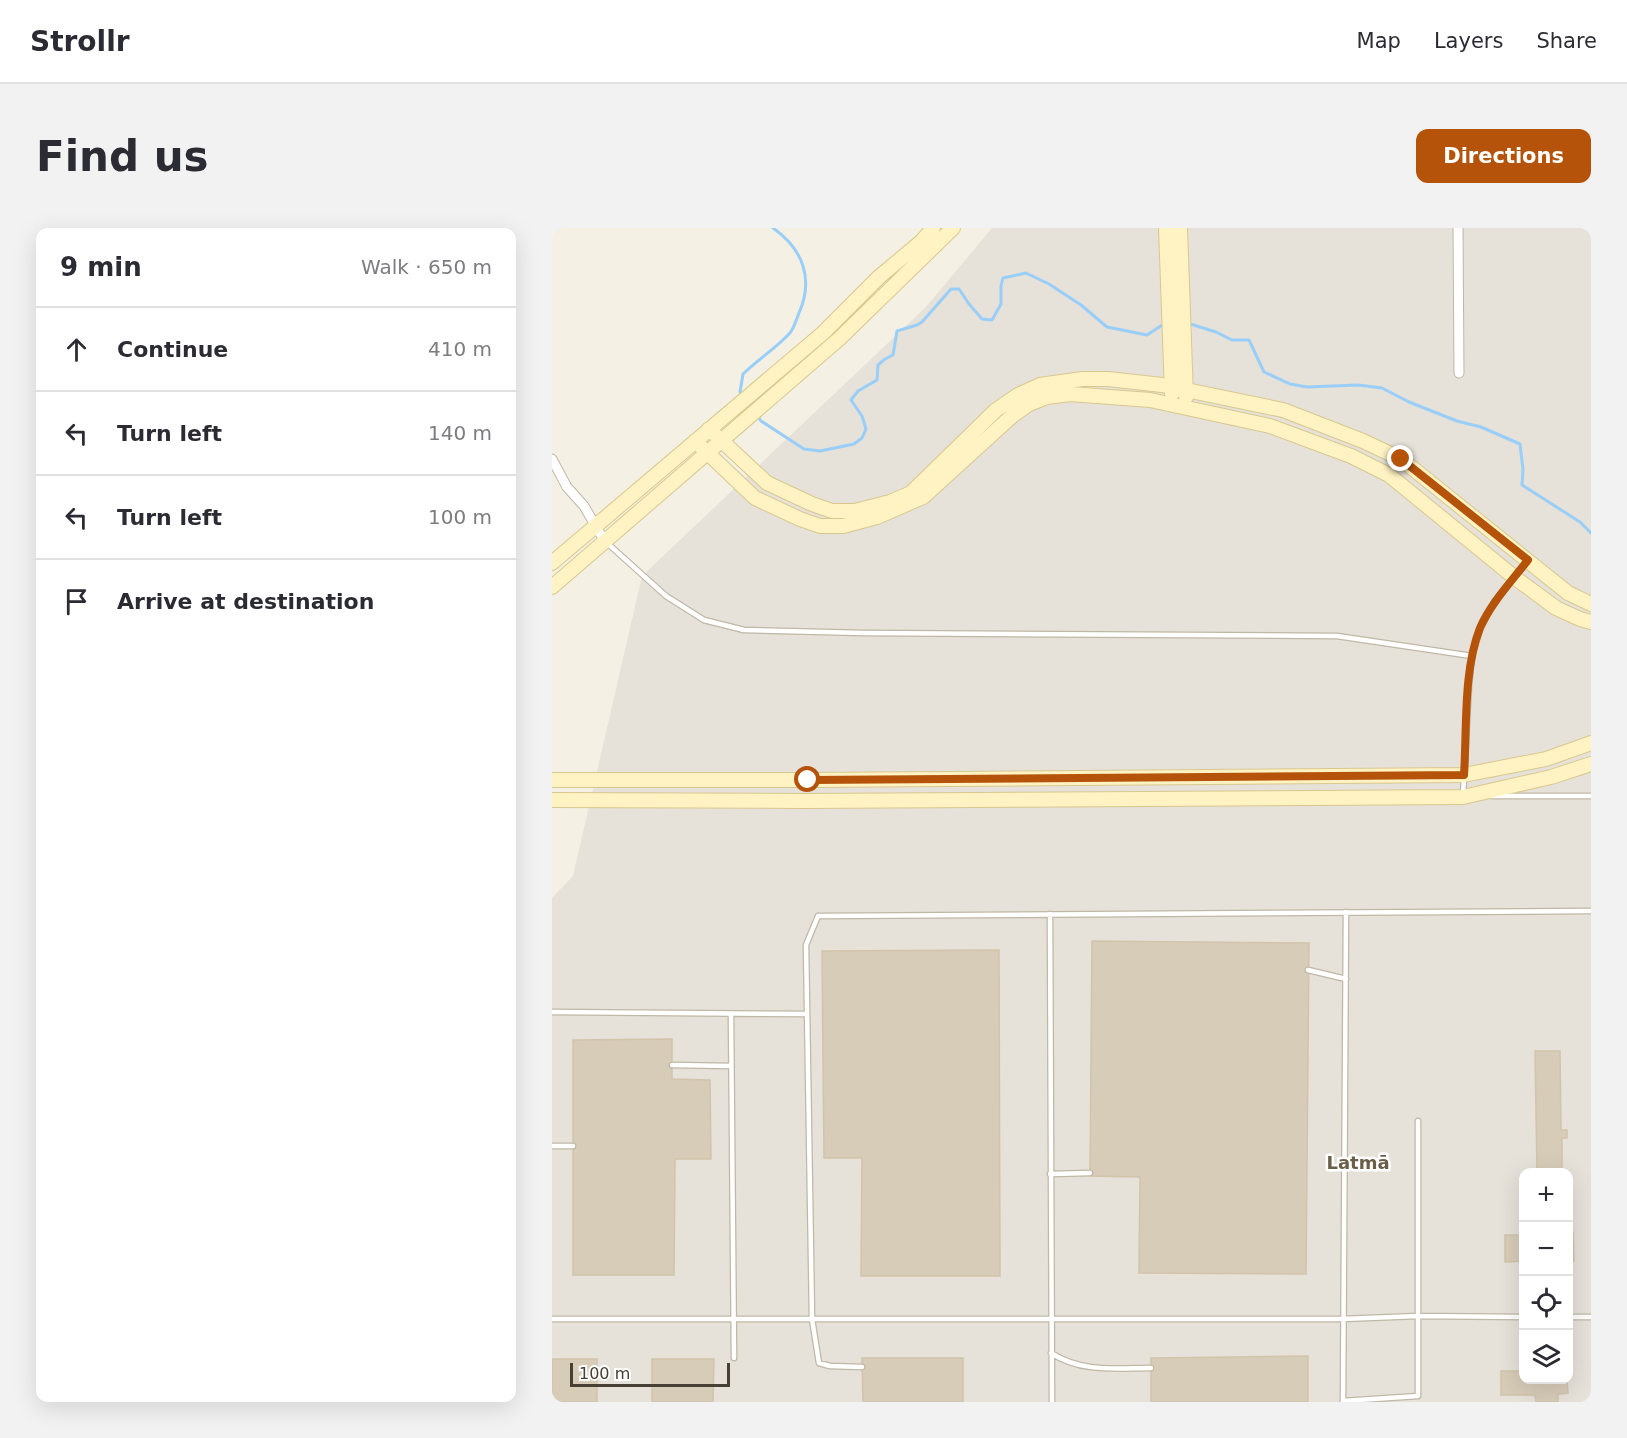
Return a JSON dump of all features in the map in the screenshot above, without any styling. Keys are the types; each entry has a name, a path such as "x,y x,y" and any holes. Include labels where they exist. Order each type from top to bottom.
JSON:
{"street":[{"path":"552,587 839,339 953,228"},
{"path":"1166,228 1176,307 1184,340 1186,408"},
{"path":"1172,405 1170,340 1176,307 1180,228"},
{"path":"1458,228 1458,373"},
{"path":"552,563 830,327 927,231"},
{"path":"709,429 767,483 832,511 855,511 890,502 911,493 996,410 1018,395 1040,386 1082,379 1108,379 1171,387 1283,410 1364,441 1401,459 1568,593 1591,604"},
{"path":"695,441 755,498 820,526 843,526 877,517 923,496 1012,416 1029,404 1047,397 1070,394 1095,395 1172,405 1270,426 1351,456 1389,475 1556,608 1580,620 1591,622"},
{"path":"552,459 567,487 584,506 605,542"},
{"path":"552,780 1464,775 1489,772 1546,759 1591,743"},
{"path":"552,800 804,801 1463,797 1551,777 1591,765"}],"lane":[{"path":"605,542 666,596 704,620 744,630 1337,636 1472,656"},
{"path":"1528,560 1494,602 1480,628 1472,656 1463,797 1591,796"},
{"path":"862,1367 830,1366 819,1363 812,1319 806,945 819,916 1591,910"},
{"path":"1346,912 1343,1402 1418,1396 1418,1121"},
{"path":"1050,914 1052,1402"},
{"path":"1308,970 1346,980"},
{"path":"552,1012 807,1014"},
{"path":"731,1014 734,1358"},
{"path":"672,1065 731,1066"},
{"path":"552,1146 573,1146"},
{"path":"1050,1174 1090,1173"},
{"path":"552,1319 1519,1317"},
{"path":"1573,1317 1591,1317"},
{"path":"1051,1353 1065,1362 1083,1367 1151,1368"}],"shaded area":[{"path":"992,228 1591,228 1591,1402 552,1402 552,898 573,876 642,576 926,307"}],"building":[{"path":"1092,941 1309,943 1306,1274 1139,1273 1140,1177 1090,1176"},
{"path":"999,950 1000,1276 861,1276 862,1158 824,1158 822,951"},
{"path":"672,1039 672,1079 710,1080 711,1159 675,1159 674,1275 573,1275 573,1040"},
{"path":"1535,1051 1560,1051 1561,1130 1567,1130 1567,1138 1562,1138 1562,1168 1537,1168"},
{"path":"1505,1235 1519,1235 1519,1261 1505,1262"},
{"path":"1308,1356 1308,1402 1151,1402 1151,1358"},
{"path":"862,1358 963,1358 963,1402 863,1402"},
{"path":"552,1359 597,1359 597,1402 552,1402"},
{"path":"652,1359 714,1359 713,1402 652,1402"},
{"path":"1501,1371 1519,1371 1519,1384 1567,1384 1568,1393 1558,1394 1558,1402 1536,1402 1535,1395 1501,1395"}],"waterway":[{"path":"743,395 740,392 743,374 791,332 803,300 805,288 803,266 792,245 773,228"},
{"path":"757,415 761,421 804,449 820,451 854,444 862,438 866,429 862,416 851,400 858,391 877,380 878,365 893,355 897,331 922,322 951,289 959,289 982,319 992,320 1001,304 1003,278 1026,273 1049,284 1081,305 1107,327 1147,335 1164,324"},
{"path":"1187,323 1216,332 1232,340 1249,340 1264,372 1290,384 1307,387 1358,385 1382,388 1409,402 1457,421 1481,427 1520,444 1522,485 1580,522 1591,533"}],"district":[{"name":"Latmā","path":"1358,1163"}],"route":[{"path":"808,780 1464,775 1472,656 1480,628 1494,602 1528,560 1401,459"}]}
